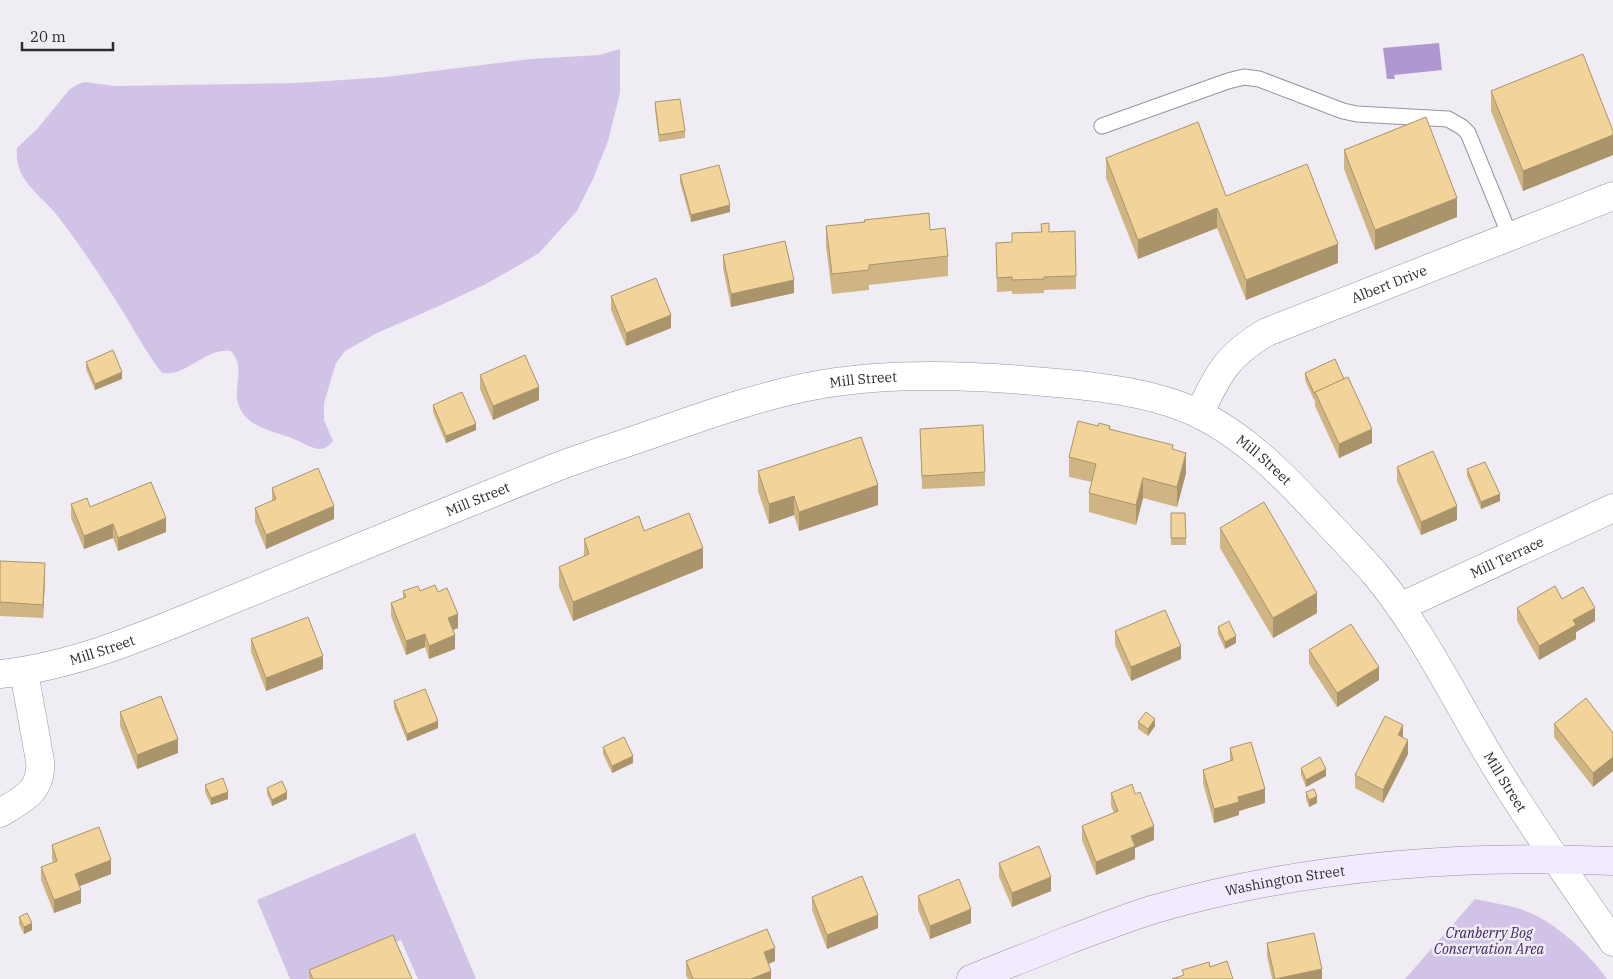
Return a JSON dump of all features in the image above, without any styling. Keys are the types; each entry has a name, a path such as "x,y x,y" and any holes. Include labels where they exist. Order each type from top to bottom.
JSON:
{"main road":[{"name":"Washington Street","path":"985,976 1135,916 1199,897 1246,886 1307,875 1464,860 1554,858 1613,860"}],"street":[{"name":"Albert Drive","path":"1199,414 1212,387 1231,358 1243,347 1267,332 1613,196"},
{"name":"Mill Street","path":"12,673 86,656 156,631 559,467 751,401 803,388 889,377 997,378 1077,385 1126,393 1174,404 1199,414 1225,429 1250,447 1292,485 1365,563 1400,607 1421,639 1498,771 1554,858 1613,942"},
{"name":"Mill Terrace","path":"1400,607 1613,508"},
{"path":"0,813 27,796 35,788 40,778 40,761 12,673"}],"lane":[{"path":"1102,126 1244,77 1267,81 1350,113 1448,118 1462,126 1468,133 1510,236"}],"green space":[{"path":"620,49 620,93 608,141 593,179 577,211 539,253 486,284 377,333 345,351 336,363 324,403 324,420 333,441 322,449 314,448 269,431 247,418 238,403 238,364 231,351 213,353 180,371 162,373 83,251 56,214 29,185 19,169 17,159 17,148 38,128 69,90 85,82 114,86 297,83 386,77 531,59 599,55"},
{"path":"415,833 476,979 418,979 401,940 307,979 290,979 257,900"},
{"name":"Cranberry Bog Conservation Area","path":"1475,899 1517,908 1542,919 1578,946 1607,979 1405,979"}],"shaded area":[{"path":"1439,43 1442,70 1394,75 1395,79 1387,79 1383,48"}],"building":[{"path":"1583,54 1613,135 1523,171 1491,91"},
{"path":"680,99 685,131 659,135 655,102"},
{"path":"1426,117 1457,198 1375,230 1344,150"},
{"path":"1198,122 1226,196 1307,164 1338,244 1246,280 1217,208 1138,240 1106,158"},
{"path":"719,165 730,205 691,215 680,175"},
{"path":"929,213 930,230 945,228 948,256 869,265 869,270 832,274 826,226"},
{"path":"1049,223 1049,232 1075,231 1076,276 1012,280 1012,277 997,278 996,243 1012,242 1012,233 1042,232 1041,224"},
{"path":"785,241 794,280 731,294 723,255"},
{"path":"656,278 671,315 626,333 611,296"},
{"path":"113,350 122,372 95,384 86,362"},
{"path":"525,355 539,387 493,406 480,375"},
{"path":"1335,359 1344,379 1314,393 1305,373"},
{"path":"1348,377 1372,429 1339,444 1315,392"},
{"path":"462,392 476,424 446,436 433,405"},
{"path":"1078,421 1098,426 1099,423 1110,426 1109,429 1173,445 1172,449 1186,453 1177,487 1143,478 1136,505 1089,493 1096,464 1069,457"},
{"path":"983,425 985,472 922,476 920,429"},
{"path":"861,437 878,485 799,512 794,496 769,504 758,471"},
{"path":"1433,451 1457,506 1421,522 1397,467"},
{"path":"1485,462 1500,494 1481,502 1467,469"},
{"path":"318,468 334,506 266,535 255,508 276,499 272,488"},
{"path":"151,482 166,518 118,538 113,524 84,536 71,504 87,498 90,507"},
{"path":"1264,502 1317,593 1273,618 1220,528"},
{"path":"689,513 703,548 573,602 559,567 589,554 584,539 639,516 644,531"},
{"path":"1171,513 1185,513 1186,538 1171,538"},
{"path":"0,561 45,563 43,605 0,602"},
{"path":"435,585 438,592 447,588 458,614 448,618 455,635 429,646 425,634 406,641 391,603 406,597 403,591 418,586 420,591"},
{"path":"1555,586 1562,599 1583,587 1595,608 1573,620 1576,625 1539,646 1517,608"},
{"path":"1165,610 1181,646 1131,667 1115,631"},
{"path":"308,617 323,656 266,678 251,639"},
{"path":"1229,621 1236,636 1225,642 1218,627"},
{"path":"1351,624 1379,667 1337,693 1309,650"},
{"path":"425,689 438,721 407,734 394,701"},
{"path":"161,696 178,739 137,755 120,712"},
{"path":"1586,698 1613,733 1613,757 1593,773 1554,724"},
{"path":"1146,712 1155,719 1148,729 1138,722"},
{"path":"1385,716 1403,725 1398,735 1408,740 1383,790 1355,775"},
{"path":"624,737 633,756 612,766 603,747"},
{"path":"1251,742 1265,789 1238,797 1239,802 1214,809 1203,770 1233,760 1230,748"},
{"path":"1320,757 1326,769 1306,780 1301,768"},
{"path":"223,778 228,792 211,798 205,785"},
{"path":"282,781 287,792 272,800 267,788"},
{"path":"1132,784 1135,794 1140,792 1154,826 1131,836 1135,846 1096,862 1082,826 1118,811 1111,793"},
{"path":"1314,789 1317,796 1309,800 1306,792"},
{"path":"99,827 111,860 75,874 81,890 54,900 41,867 57,861 52,845"},
{"path":"1039,846 1051,877 1012,893 999,863"},
{"path":"862,876 878,915 827,935 812,897"},
{"path":"959,879 971,909 930,926 918,896"},
{"path":"27,913 32,923 24,927 19,917"},
{"path":"767,929 775,948 764,952 771,971 751,979 693,979 686,961"},
{"path":"1314,933 1322,969 1275,979 1267,943"},
{"path":"393,935 412,979 313,979 309,970"},
{"path":"1227,961 1233,979 1172,979 1184,975 1182,970 1209,962 1210,967"}]}
